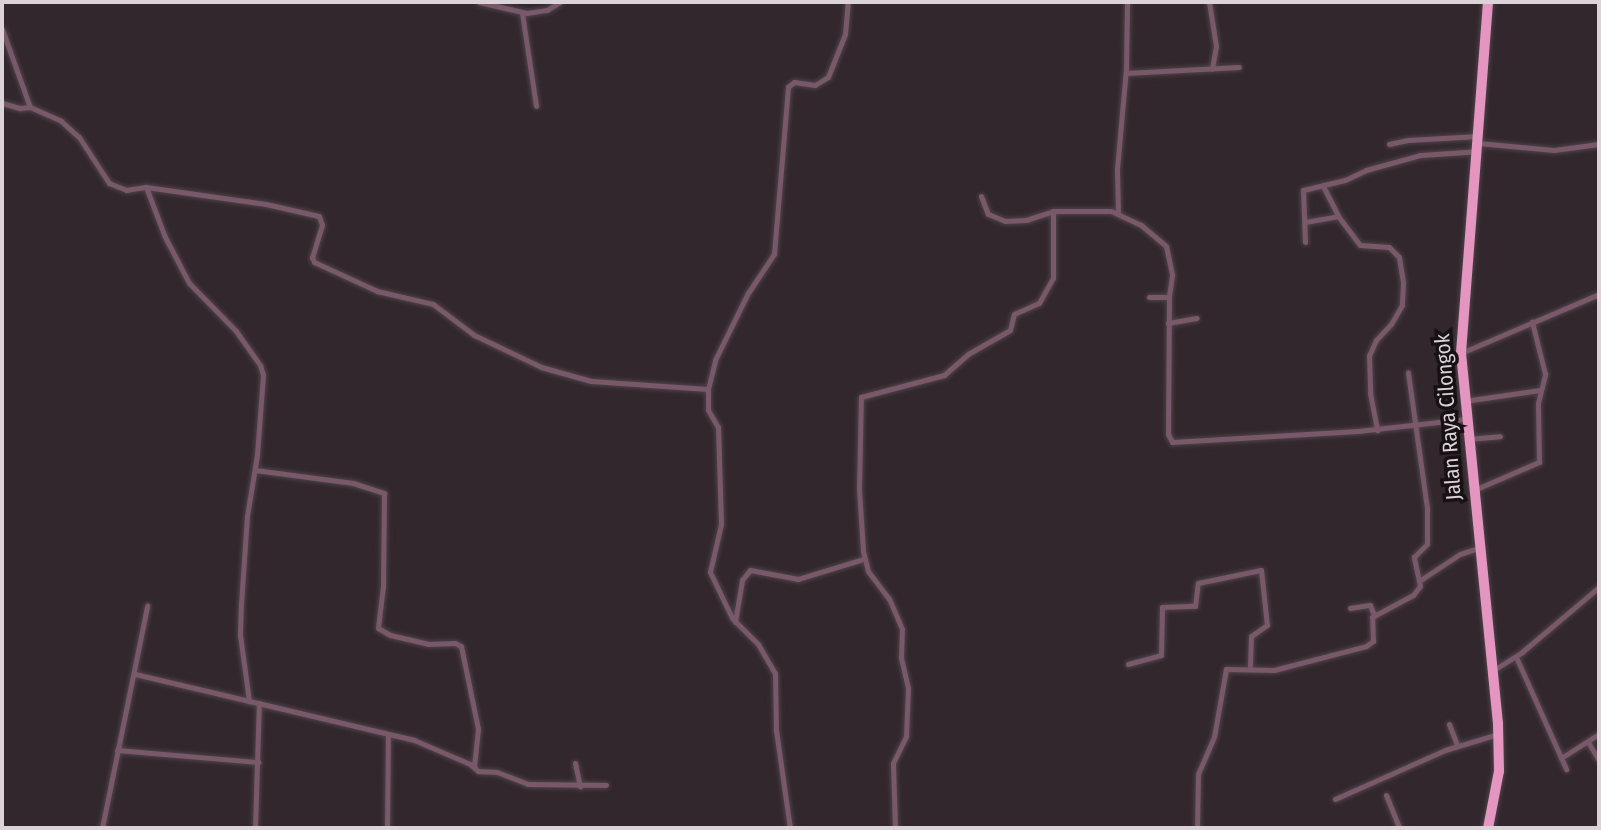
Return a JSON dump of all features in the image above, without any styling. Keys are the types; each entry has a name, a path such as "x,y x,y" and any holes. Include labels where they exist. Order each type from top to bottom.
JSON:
{"highway":[{"name":"Jalan Raya Cilongok","path":"1488,2 1478,143 1466,252 1461,353 1465,419 1498,734 1499,771 1488,828"}],"street":[{"path":"479,2 522,13 537,13 560,2"},
{"path":"790,828 776,730 775,673 758,644 735,622 709,570 721,524 718,427 708,410 708,389 715,360 748,293 774,254 788,87 794,82 815,85 828,77 845,34 848,2"},
{"path":"1118,214 1117,169 1126,73 1126,2"},
{"path":"1209,2 1216,46 1212,69"},
{"path":"522,13 536,106"},
{"path":"2,29 30,107"},
{"path":"1126,73 1239,67"},
{"path":"2,103 20,108 30,107 61,121 79,136 109,183 126,190 146,187 266,204 319,216 321,225 312,257 314,262 377,291 433,304 474,335 541,366 591,381 708,389"},
{"path":"1389,144 1408,140 1554,150 1599,144"},
{"path":"1305,242 1302,191 1420,155 1478,143"},
{"path":"1323,186 1338,216 1363,247 1392,248 1399,257 1402,271 1402,305 1391,324 1376,340 1369,356 1370,393 1377,430"},
{"path":"146,187 165,237 189,283 236,331 260,365 262,375 241,603 240,635 248,701"},
{"path":"981,196 988,214 996,220 1026,220 1053,211 1118,214 1149,231 1166,246 1172,275 1168,297 1168,434 1172,442 1377,430 1465,419"},
{"path":"895,828 893,763 906,736 909,721 908,688 901,657 902,629 889,599 868,571 864,559 859,489 861,397 944,374 991,338 1010,330 1014,314 1043,298 1052,278 1053,211"},
{"path":"1305,222 1338,216"},
{"path":"1461,353 1599,295"},
{"path":"1149,297 1168,297"},
{"path":"1168,323 1197,318"},
{"path":"1473,491 1538,463 1541,452 1540,390 1545,374 1532,322"},
{"path":"1408,372 1427,519 1427,546 1414,557 1419,581"},
{"path":"1464,401 1540,390"},
{"path":"1468,439 1500,436"},
{"path":"255,470 353,483 384,493 383,576 378,628 390,635 428,644 455,643 461,646 478,729 474,767"},
{"path":"1197,828 1198,774 1214,737 1226,669 1274,670 1366,646 1373,641 1371,619 1374,615 1413,595 1419,581 1460,554 1478,548"},
{"path":"735,622 742,580 750,570 798,579 864,559"},
{"path":"1128,664 1161,655 1162,607 1195,606 1198,583 1261,570 1267,625 1251,636 1250,668"},
{"path":"1492,671 1516,657 1599,587"},
{"path":"1350,608 1370,605 1374,615"},
{"path":"102,828 147,606"},
{"path":"1516,657 1566,769"},
{"path":"135,674 309,713 414,740 480,772 500,772 528,784 606,785"},
{"path":"255,828 259,703"},
{"path":"1449,724 1457,745"},
{"path":"1335,799 1457,745 1498,734"},
{"path":"1561,758 1599,734"},
{"path":"387,828 388,735"},
{"path":"1588,742 1599,760"},
{"path":"117,750 258,762"},
{"path":"575,763 580,786"},
{"path":"1386,795 1399,828"}]}
